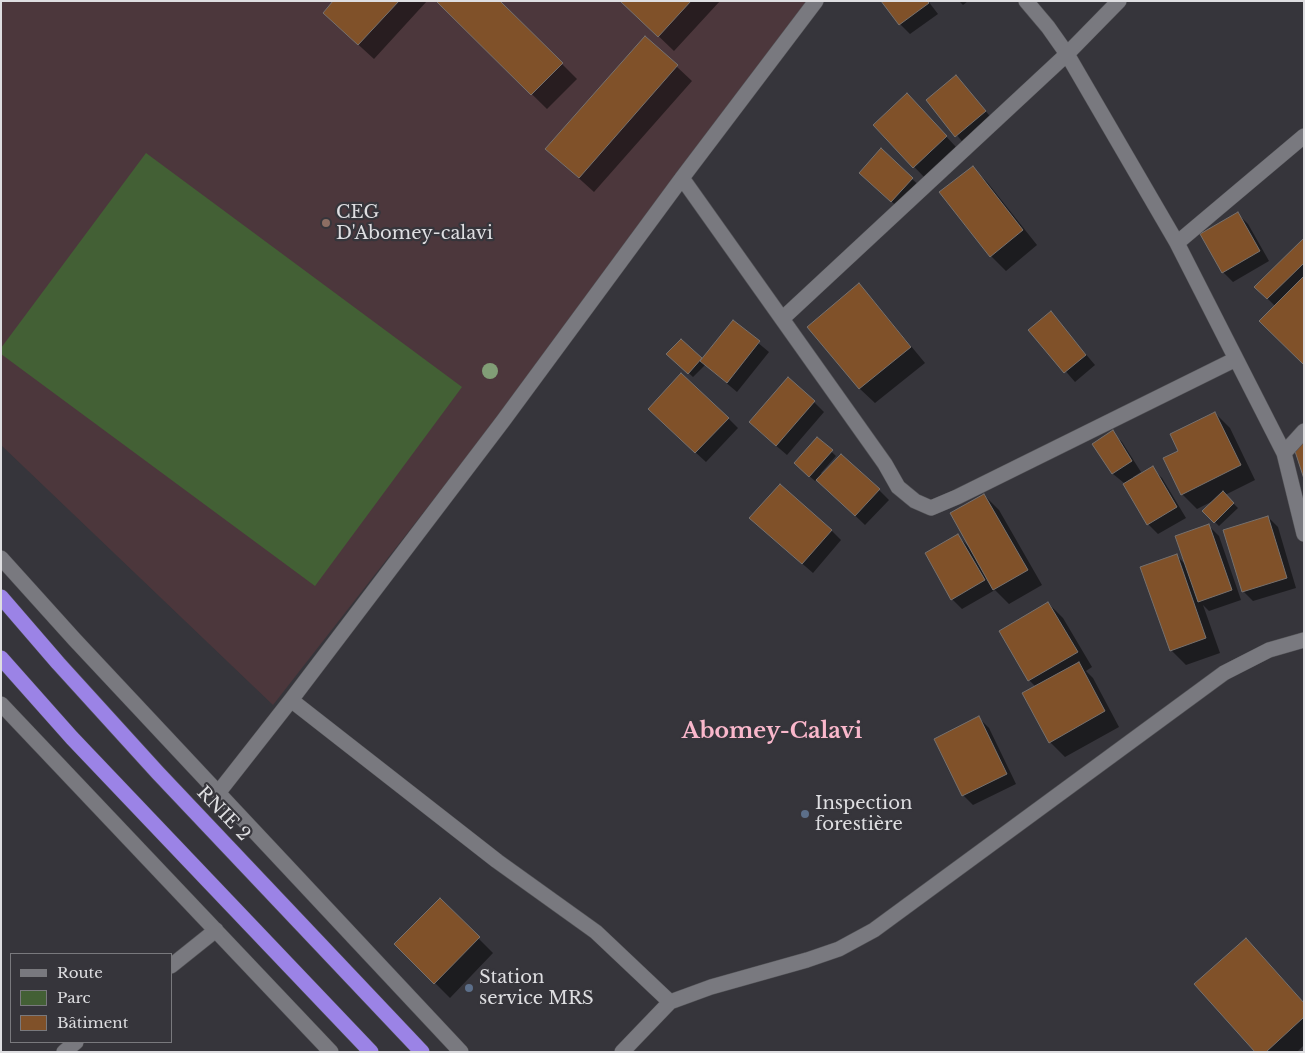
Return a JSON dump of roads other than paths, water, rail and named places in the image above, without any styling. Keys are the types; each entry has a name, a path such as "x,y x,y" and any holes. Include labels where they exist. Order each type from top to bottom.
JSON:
{"highway":[{"name":"RNIE 2","path":"1,597 158,773 422,1052"},
{"path":"1,658 72,738 371,1052"}],"street":[{"path":"218,793 503,421 682,178 816,1"},
{"path":"1026,1 1067,54 1177,243 1284,454 1304,534"},
{"path":"782,319 1067,54 1119,1"},
{"path":"1177,243 1304,136"},
{"path":"682,178 885,464 898,487 915,501 930,508 966,493 1236,359"},
{"path":"1284,454 1304,431"},
{"path":"1,558 75,640 461,1052"},
{"path":"622,1052 670,1002 711,986 831,951 874,930 1224,672 1269,650 1304,640"},
{"path":"291,700 497,861 596,932 670,1002"},
{"path":"1,704 331,1052"},
{"path":"172,965 216,930"},
{"path":"64,1052 75,1043"}],"place":[{"name":"CEG D'Abomey-calavi","path":"326,223"},
{"name":"Inspection forestière","path":"805,814"},
{"name":"Station service MRS","path":"469,988"}],"district":[{"name":"Abomey-Calavi","path":"772,732"}]}
